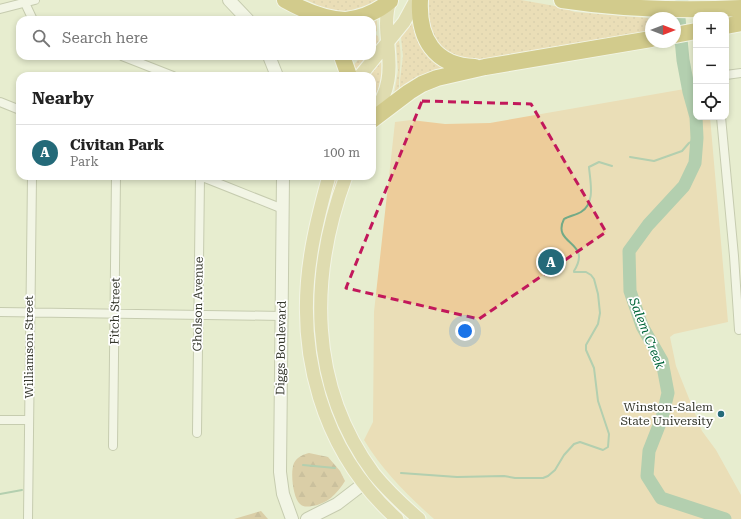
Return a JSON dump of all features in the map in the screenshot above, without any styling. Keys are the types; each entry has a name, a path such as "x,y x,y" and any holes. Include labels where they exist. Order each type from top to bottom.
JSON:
{"highway":[{"path":"284,0 309,16"},
{"path":"363,16 379,9 390,0"},
{"path":"420,0 422,30 427,42 435,52 445,60 458,65 485,67"},
{"path":"562,0 616,6 655,8 741,8"},
{"path":"729,25 741,23"},
{"path":"681,34 693,32"},
{"path":"376,117 403,96 422,84 437,78 485,67 645,40"},
{"path":"343,60 348,72"}],"main road":[{"path":"376,110 381,101 388,81 389,69 386,20 390,0"},
{"path":"376,56 404,22 416,0"},
{"path":"363,72 373,60"},
{"path":"328,180 314,234 308,274 306,314 309,354 314,381 324,413 342,450 364,484 397,519"},
{"path":"345,180 333,218 325,256 321,294 321,333 327,372 338,408 354,443 375,475 402,504 419,519"}],"street":[{"path":"0,9 35,0"},
{"path":"230,0 244,16"},
{"path":"25,3 31,16"},
{"path":"132,60 163,72"},
{"path":"271,60 275,72"},
{"path":"729,75 741,73"},
{"path":"0,102 16,108"},
{"path":"721,120 738,256 739,330"},
{"name":"Williamson Street","path":"28,519 29,312 32,180"},
{"name":"Fitch Street","path":"113,446 116,180"},
{"name":"Gholson Avenue","path":"197,433 200,180"},
{"path":"210,180 283,209"},
{"name":"Diggs Boulevard","path":"283,180 280,472 283,494 292,519"},
{"path":"0,312 282,316"},
{"path":"0,420 29,420"},
{"path":"307,519 337,504 375,475"}],"highlighted area":[{"path":"422,101 531,104 606,232 479,319 346,288"}],"shaded area":[{"path":"307,0 376,0 358,8 338,11 326,9"},
{"path":"429,0 521,0 555,6 575,12 645,18 645,34 483,61 460,62 432,42 427,13 429,8"},
{"path":"376,19 377,19 376,32"},
{"path":"413,22 457,69 400,89 403,56 401,37"},
{"path":"376,35 378,36 379,42 376,45"},
{"path":"397,40 399,41 401,54 399,94 394,95 398,71"},
{"path":"381,59 380,81 376,94 376,72 370,72"},
{"path":"358,60 365,60 355,72 353,66"},
{"path":"693,88 693,120 710,120 728,322 674,334 670,337 676,366 702,431 716,450 741,495 741,519 434,519 396,482 379,462 364,440 373,422 374,312 395,122 411,120 445,124 490,123"},
{"path":"333,180 342,180 327,226 326,382 324,383 317,370 311,328 315,254"}],"green space":[{"path":"309,453 328,457 340,471 345,481 339,490 327,501 307,507 302,506 298,501 293,485 292,472 295,461 301,456"},
{"path":"261,511 268,519 234,519"}],"waterway":[{"name":"Salem Creek","path":"682,0 679,18 683,60 689,92 696,117 697,138 695,163 684,186 648,225 629,251 630,291 642,326 662,361 668,393 662,418 649,451 647,476 661,498 725,519"},
{"path":"630,157 654,161 682,151 689,143 697,138"},
{"path":"401,473 457,477 504,476 515,478 543,478 555,470 564,455 574,444 580,442 603,450 608,447 609,434 598,401 594,368 586,350 586,345 598,324 600,313 598,294 594,279 591,275 586,272 574,272 579,254 576,248 566,239 561,227 564,219 581,212 589,203 591,191 589,167 599,162 612,166"},
{"path":"303,465 335,468"},
{"path":"0,494 22,490"}],"place":[{"name":"Civitan Park","path":"551,262"},
{"name":"Winston-Salem State University","path":"721,414"}]}
